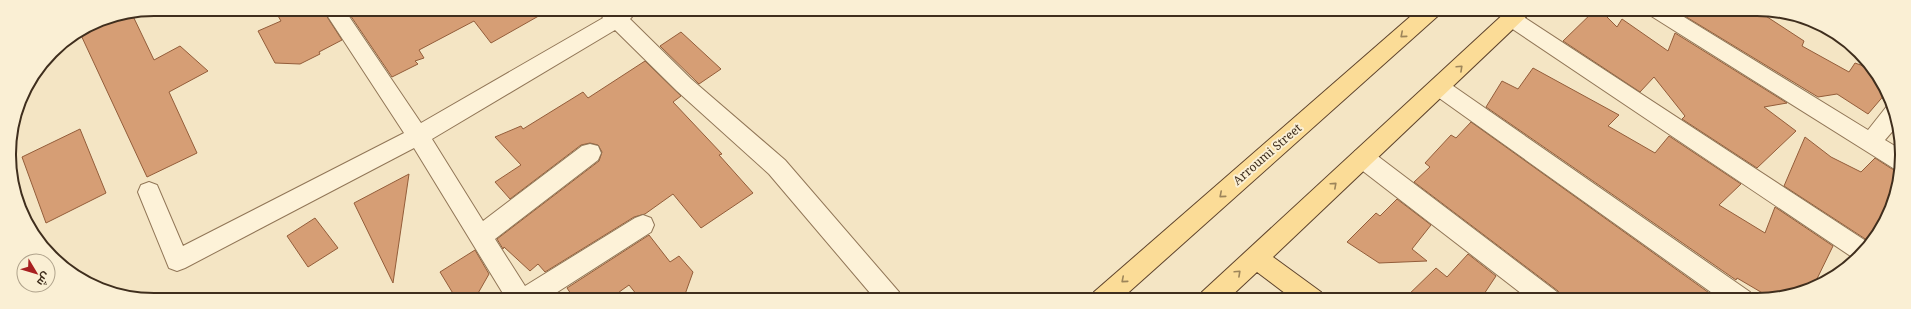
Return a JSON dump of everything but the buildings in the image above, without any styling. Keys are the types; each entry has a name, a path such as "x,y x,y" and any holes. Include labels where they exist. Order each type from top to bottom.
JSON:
{"main road":[{"name":"Arroumi Street","path":"1110,293 1425,16"},
{"path":"1217,293 1515,16"},
{"path":"1255,257 1304,293"}],"street":[{"path":"338,16 418,136 516,293"},
{"path":"149,192 177,261 418,136 611,16"},
{"path":"621,16 684,85 777,167 884,293"},
{"path":"1520,16 1857,248"},
{"path":"1666,16 1895,157"},
{"path":"1439,87 1732,293"},
{"path":"1871,142 1890,118"},
{"path":"481,236 590,153"},
{"path":"1363,158 1540,293"},
{"path":"535,293 643,225"}]}
